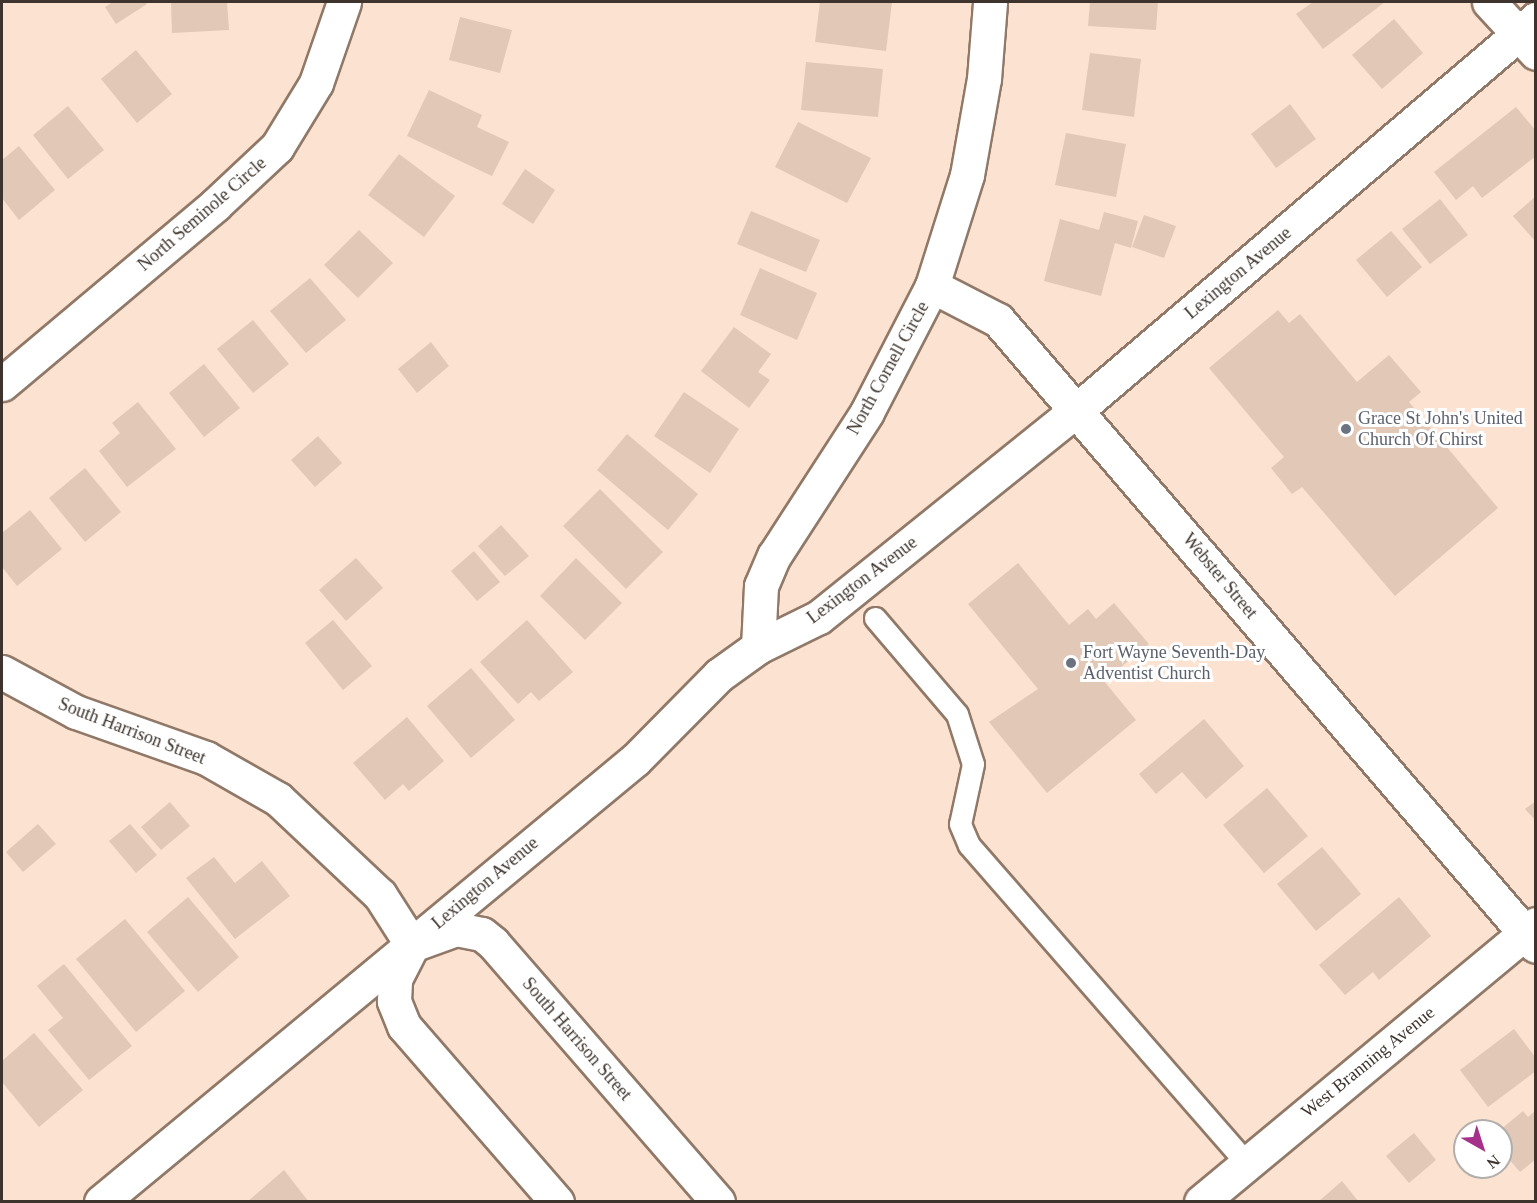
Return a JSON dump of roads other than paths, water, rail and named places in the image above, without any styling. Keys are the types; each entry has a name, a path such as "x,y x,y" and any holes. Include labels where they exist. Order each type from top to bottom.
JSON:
{"street":[{"name":"North Seminole Circle","path":"2,384 247,178 277,147 316,83 344,2"},
{"name":"North Cornell Circle","path":"758,646 761,586 774,556 867,412 932,286 967,175 984,79 990,2"},
{"path":"1489,2 1530,35"},
{"name":"Lexington Avenue","path":"100,1202 635,760 719,675 758,646 819,617 1078,409 1530,35"},
{"name":"Webster Street","path":"932,286 998,320 1078,409 1532,934"},
{"name":"South Harrison Street","path":"2,672 76,712 206,758 278,799 373,887 412,945 456,929 482,934 493,943 717,1202"},
{"name":"West Branning Avenue","path":"1201,1202 1246,1162 1532,934"},
{"path":"412,945 396,980 394,1001 404,1026 557,1202"}],"lane":[{"path":"875,618 957,714 973,764 960,824 969,845 1246,1162"}],"place":[{"name":"Grace St John's United Church Of Chirst","path":"1346,429"},
{"name":"Fort Wayne Seventh-Day Adventist Church","path":"1071,663"}]}
